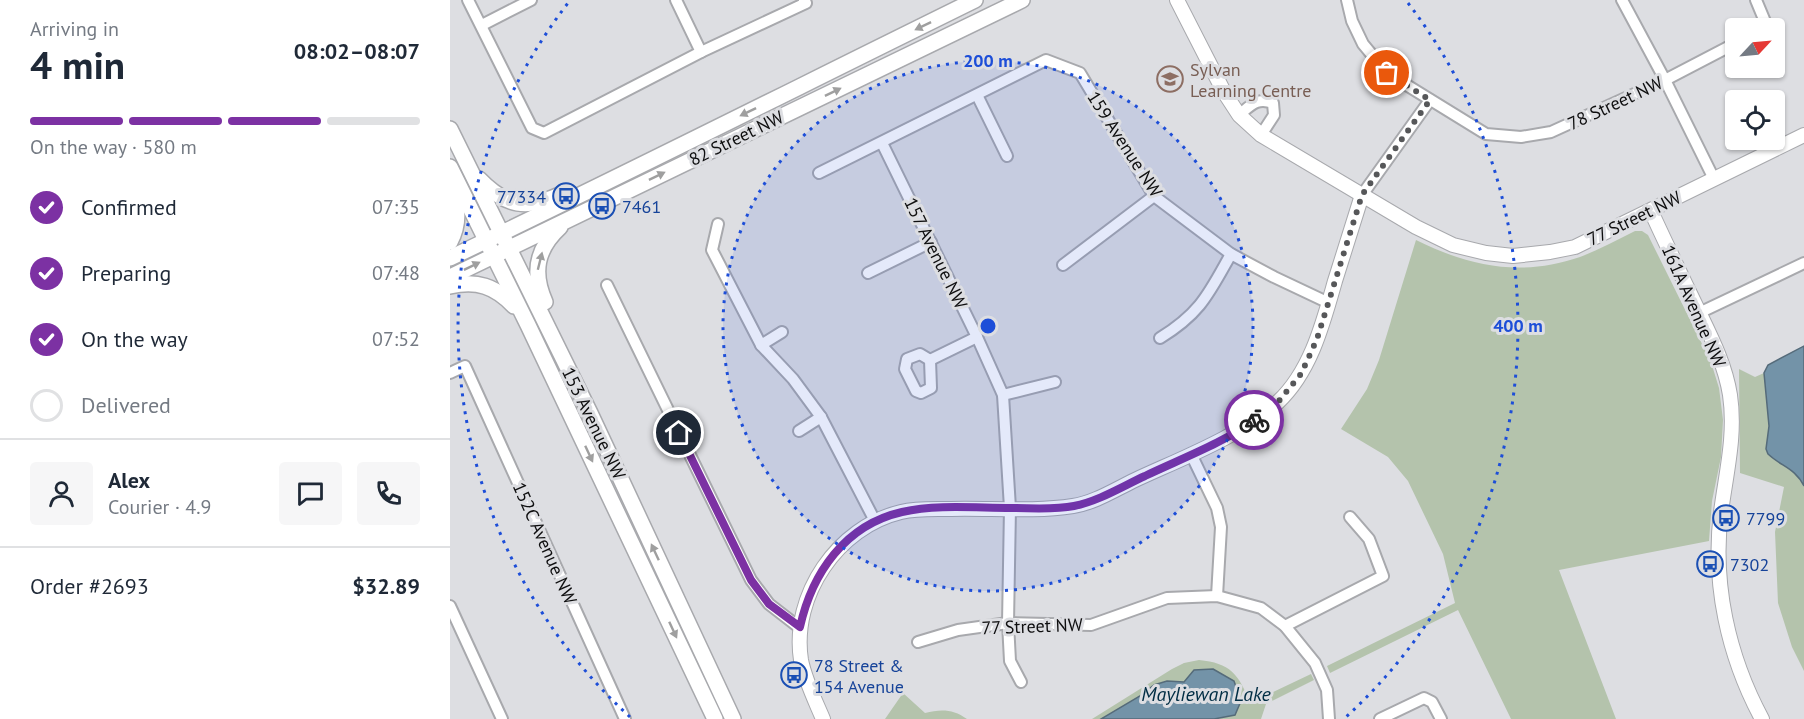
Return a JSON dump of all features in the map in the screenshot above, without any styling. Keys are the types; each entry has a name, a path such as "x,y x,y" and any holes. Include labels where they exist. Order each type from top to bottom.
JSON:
{"main road":[{"name":"82 Street NW","path":"450,258 605,185 670,150 975,0"},
{"name":"82 Street NW","path":"450,277 1022,0"},
{"name":"153 Avenue NW","path":"450,129 590,413 733,719"},
{"path":"466,162 489,190 507,202 531,204 547,201 620,166 670,150"},
{"name":"153 Avenue NW","path":"450,167 528,325 715,719"},
{"path":"450,184 458,216 457,229 450,242"},
{"path":"567,220 546,243 539,257 537,273 539,289 575,366 590,413"},
{"path":"450,286 465,283 488,286 507,298 528,325"}],"street":[{"path":"468,0 532,128 544,133 701,52 805,2"},
{"path":"482,25 531,0"},
{"path":"676,0 701,52"},
{"name":"77 Street NW","path":"1178,0 1224,92 1239,115 1261,135 1416,227 1453,246 1486,253 1512,255 1550,252 1575,247 1804,135"},
{"path":"823,719 811,692 801,659 800,627 814,583 837,549 854,534 875,522 901,512 924,509 1075,506 1098,498 1247,425 1278,402 1301,374 1317,339 1362,195 1430,100 1387,73 1363,44 1352,21 1347,0"},
{"path":"1622,0 1714,179"},
{"path":"1756,0 1760,18"},
{"name":"78 Street NW","path":"1430,100 1486,134 1521,137 1551,132 1665,80 1725,49"},
{"name":"159 Avenue NW","path":"977,95 1046,60 1080,73 1154,196 1231,254 1329,303"},
{"path":"819,173 977,95 1006,156"},
{"path":"1239,115 1256,101 1265,100 1273,103 1274,115 1261,135"},
{"name":"157 Avenue NW","path":"882,142 1003,395 1010,508 1008,623 1010,661 1021,682"},
{"path":"1063,265 1154,196"},
{"name":"161A Avenue NW","path":"1651,211 1721,360 1728,385 1732,409 1730,461 1720,528 1722,600 1734,655 1762,719"},
{"path":"718,224 712,250 761,345 793,379 821,417 875,522"},
{"path":"868,273 931,242"},
{"path":"1161,338 1183,324 1205,300 1231,254"},
{"path":"1699,313 1804,263"},
{"path":"607,285 751,580 769,604 800,627"},
{"path":"761,345 782,332"},
{"path":"930,360 977,338"},
{"name":"152C Avenue NW","path":"450,373 465,366 625,719"},
{"path":"1003,395 1055,382"},
{"path":"799,431 821,417"},
{"path":"1191,454 1217,508 1221,527 1217,596"},
{"path":"1286,627 1383,576 1369,539 1350,517"},
{"name":"77 Street NW","path":"918,642 958,630 1008,623 1091,625 1167,598 1217,596 1261,608 1286,627 1315,663 1327,690 1329,719"},
{"path":"450,606 502,719"},
{"path":"1380,719 1424,698 1432,702 1441,719"}],"green space":[{"path":"1635,231 1642,231 1648,235 1711,362 1719,388 1723,420 1721,457 1712,501 1709,541 1559,570 1616,719 1511,719 1458,610 1330,673 1327,666 1455,603 1443,554 1408,481 1388,457 1341,429 1367,389 1379,360 1416,240 1476,263 1517,268 1538,267 1580,257"},
{"path":"1739,369 1755,377 1764,373 1781,440 1804,470 1804,671 1792,647 1778,603 1775,532 1784,487 1740,473"},
{"name":"Mayliewan Lake","path":"1199,660 1218,664 1232,672 1242,684 1250,703 1311,674 1314,680 1266,704 1261,719 1092,719 1172,669 1184,663"},
{"path":"903,693 925,713 947,711 957,713 967,719 885,719"}],"water":[{"path":"1804,346 1804,486 1797,475 1768,454 1766,449 1769,426 1764,373 1768,365"},
{"name":"Mayliewan Lake","path":"1213,669 1234,681 1241,701 1235,715 1214,719 1101,719 1154,685 1167,681 1184,682 1194,670"}],"way so far":[{"path":"1254,420 1278,402 1301,374 1317,339 1362,195 1430,100 1387,73"}],"place":[{"name":"Sylvan Learning Centre","path":"1170,79"},
{"name":"77334","path":"566,196"},
{"name":"7461","path":"602,206"},
{"name":"7799","path":"1726,518"},
{"name":"7302","path":"1710,564"},
{"name":"78 Street & 154 Avenue","path":"794,675"}],"route":[{"path":"679,433 751,580 769,604 800,627 814,583 824,566 837,549 854,534 875,522 901,512 924,509 1075,506 1098,498 1191,454 1254,420"}]}
